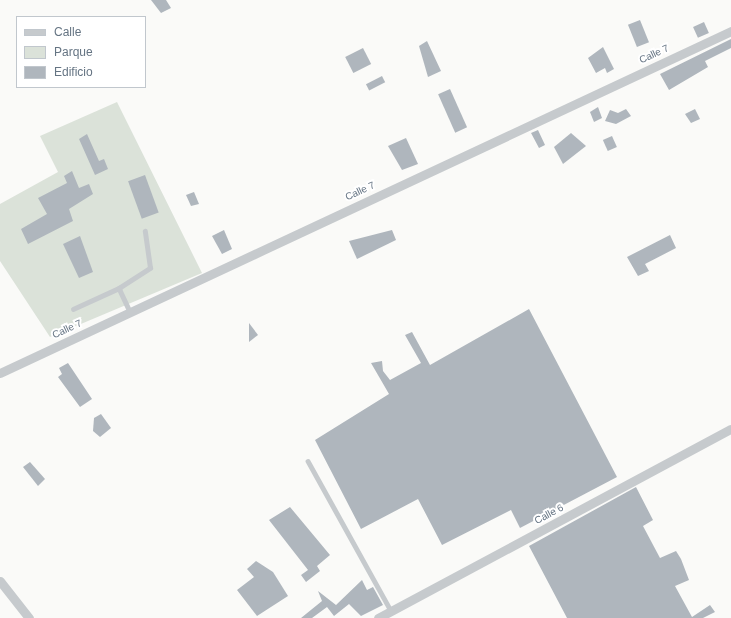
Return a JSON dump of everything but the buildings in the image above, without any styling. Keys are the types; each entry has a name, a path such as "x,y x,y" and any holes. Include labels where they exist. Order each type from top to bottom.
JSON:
{"street":[{"name":"Calle 7","path":"0,373 731,31"},
{"name":"Calle 6","path":"378,618 731,429"},
{"path":"0,581 29,618"}],"lane":[{"path":"73,309 119,288 150,268 145,231"},
{"path":"119,288 130,312"},
{"path":"308,461 391,611"}],"green space":[{"path":"117,102 202,273 50,337 0,261 0,204 58,172 40,136"}]}
